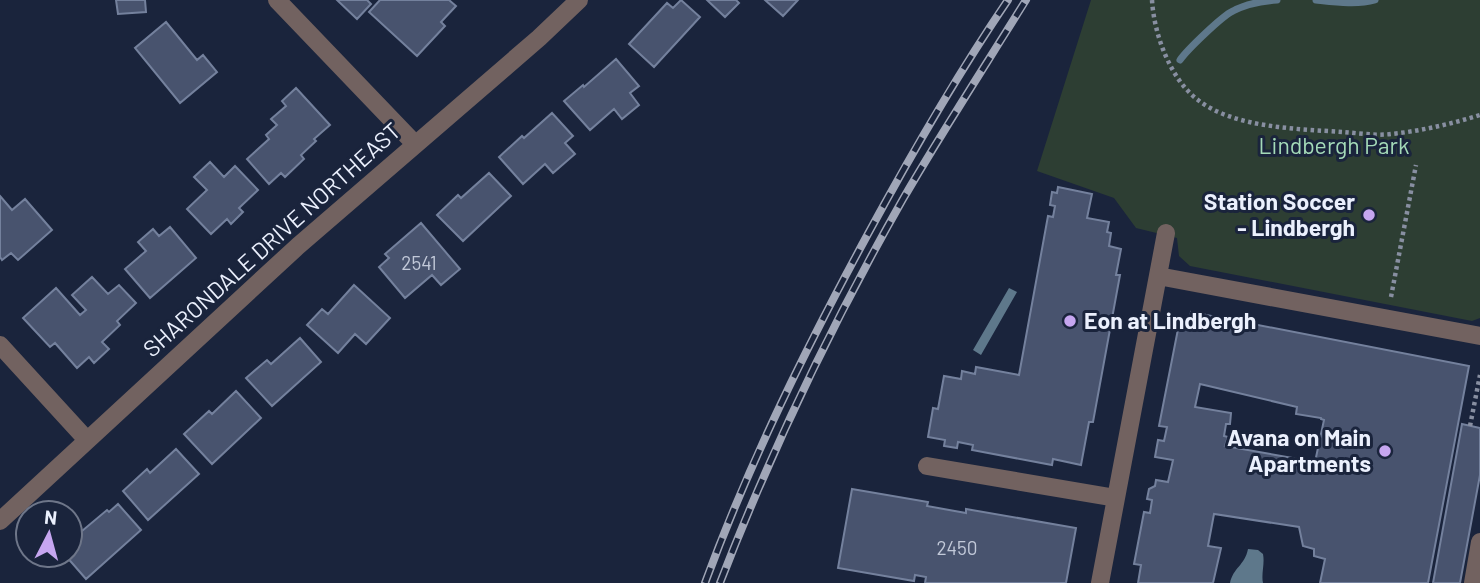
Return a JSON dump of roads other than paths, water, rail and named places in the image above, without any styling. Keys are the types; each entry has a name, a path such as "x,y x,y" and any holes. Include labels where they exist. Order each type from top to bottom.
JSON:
{"street":[{"path":"276,0 415,145"},
{"name":"SHARONDALE DRIVE NORTHEAST","path":"0,521 298,246 539,38 579,0"},
{"path":"1100,583 1166,233"},
{"path":"1158,276 1480,336"},
{"path":"0,345 87,440"},
{"path":"927,466 1116,498"},
{"path":"1473,583 1480,542"}],"water":[{"path":"1009,288 1017,292 981,355 973,350"},
{"path":"1248,549 1258,550 1263,554 1263,583 1230,583 1244,559"}],"waterway":[{"path":"1180,60 1228,14 1249,5 1277,0"},
{"path":"1316,0 1353,3 1375,0"}],"railway":[{"path":"705,583 760,448 824,318 918,144 1008,0"},
{"path":"720,583 782,436 852,292 918,174 1026,0"}],"place":[{"name":"Station Soccer - Lindbergh","path":"1369,215"},
{"name":"Eon at Lindbergh","path":"1070,321"},
{"name":"Avana on Main Apartments","path":"1385,451"}],"park label":[{"name":"Lindbergh Park","path":"1334,146"}]}
